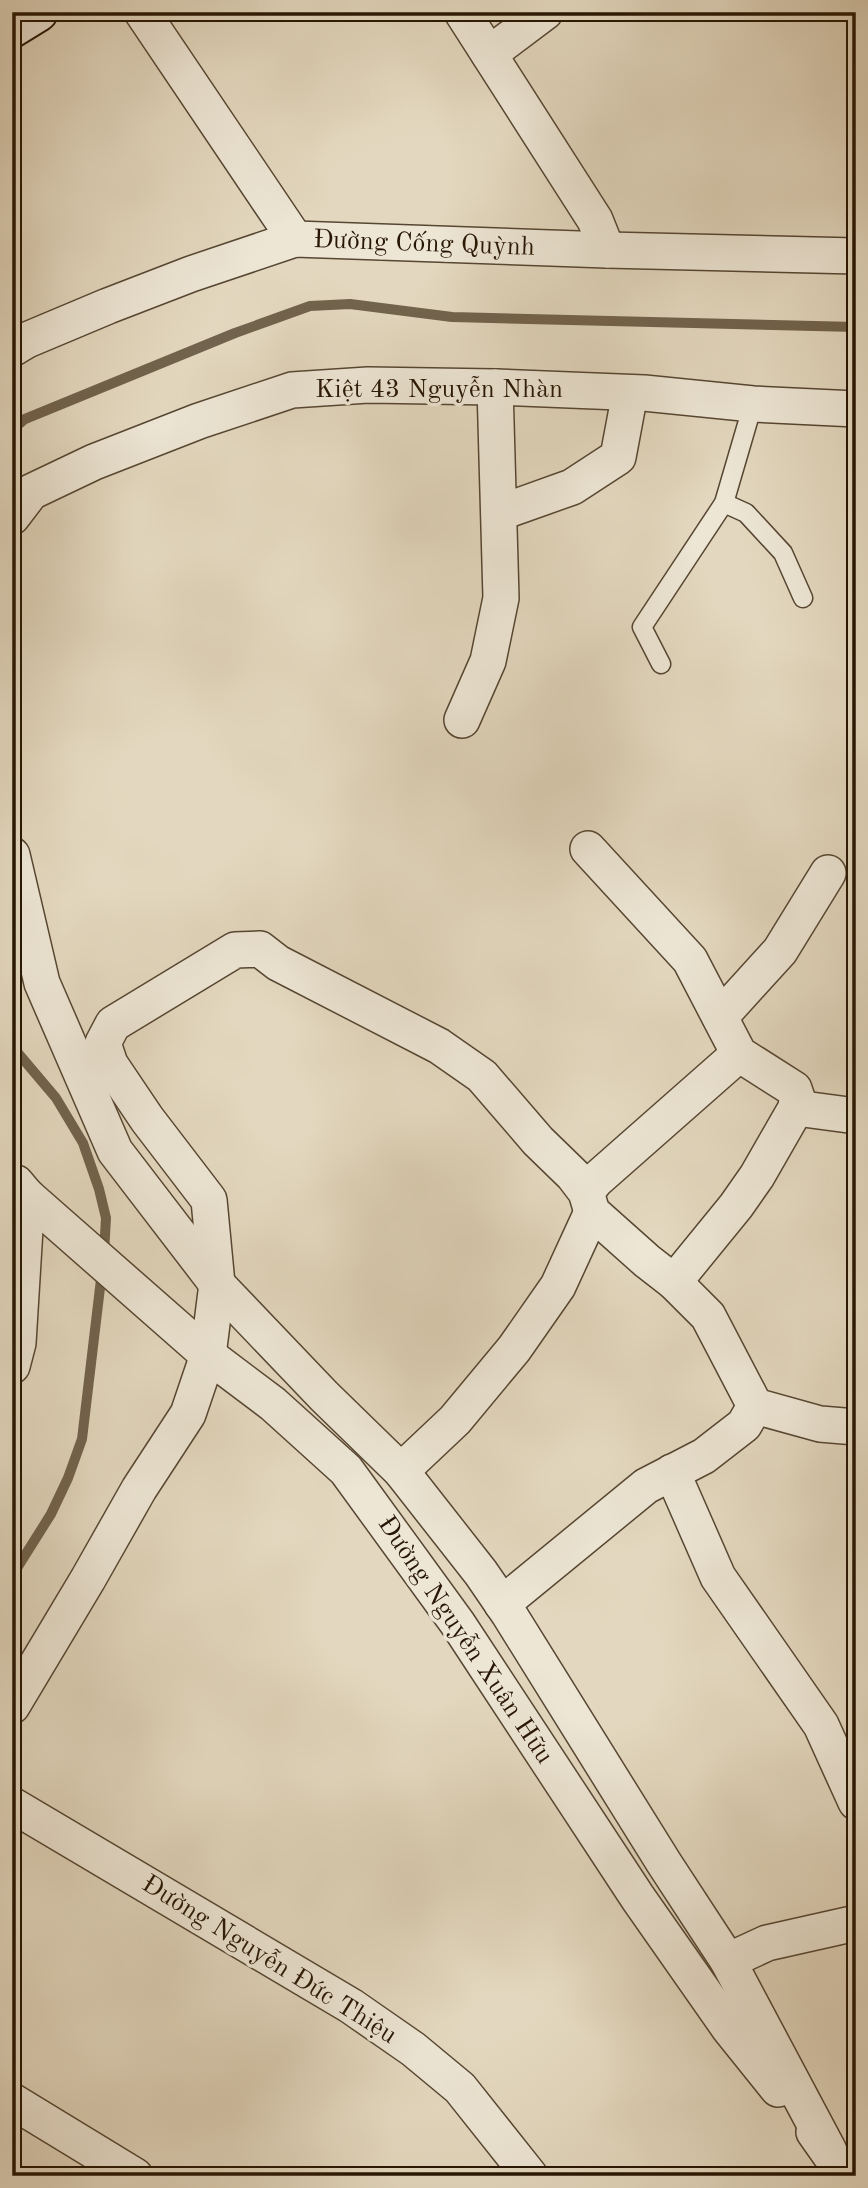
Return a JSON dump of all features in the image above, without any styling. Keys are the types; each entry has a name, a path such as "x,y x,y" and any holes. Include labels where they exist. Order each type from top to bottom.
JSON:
{"street":[{"path":"12,29 38,12"},
{"path":"142,12 295,239"},
{"path":"463,12 595,220 607,250"},
{"path":"489,54 545,12"},
{"name":"Đường Cống Quỳnh","path":"12,349 108,306 191,274 295,239 856,256"},
{"name":"Kiệt 43 Nguyễn Nhàn","path":"12,517 31,492 94,462 199,421 292,390 368,385 495,387 630,393 753,404 856,409"},
{"path":"462,720 488,661 500,598 495,387"},
{"path":"499,513 572,487 618,457 630,393"},
{"path":"588,849 690,960 739,1054 794,1089 797,1098 796,1108 757,1176 674,1282"},
{"path":"12,855 42,983 115,1151 217,1284"},
{"path":"720,1017 780,951 828,873"},
{"path":"12,1706 139,1489 188,1414 208,1355 217,1284 209,1200 147,1119 110,1064 103,1044 113,1024 235,950 260,949 278,963 439,1046 482,1076 538,1141 573,1175 589,1202 647,1261 674,1282 708,1316 755,1406 820,1424 856,1427"},
{"path":"401,1471 455,1420 514,1349 558,1286 589,1202 606,1170 739,1054"},
{"path":"796,1108 856,1116"},
{"path":"12,1367 18,1343 20,1187"},
{"name":"Đường Nguyễn Xuân Hữu","path":"20,1187 208,1355 272,1404 346,1470 458,1624 638,1898 729,2028 837,2163"},
{"name":"Đường Nguyễn Xuân Hữu","path":"217,1284 324,1396 401,1471 481,1573 727,1961 837,2163"},
{"path":"502,1604 646,1486 704,1456 744,1424 755,1406"},
{"path":"672,1472 718,1577 821,1725 856,1802"},
{"name":"Đường Nguyễn Đức Thiệu","path":"12,1805 351,2006 412,2049 460,2088 530,2176"},
{"path":"727,1961 767,1944 856,1923"},
{"path":"12,2101 135,2176"}],"lane":[{"path":"661,664 642,627 724,503 753,404"},
{"path":"724,503 746,513 783,553 803,598"}],"waterway":[{"path":"12,430 25,419 235,333 310,306 350,304 452,317 856,327"},
{"path":"12,1046 56,1098 83,1143 106,1218 104,1253"},
{"path":"12,1576 51,1514 82,1439 102,1271"}]}
